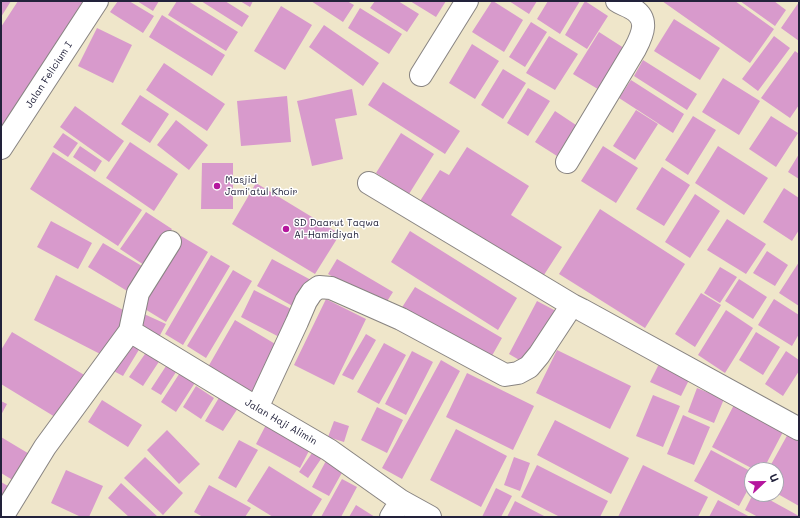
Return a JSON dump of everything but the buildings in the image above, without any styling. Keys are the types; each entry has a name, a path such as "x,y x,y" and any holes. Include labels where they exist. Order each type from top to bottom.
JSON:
{"street":[{"name":"Jalan Felicium I","path":"1,148 97,1"},
{"path":"421,75 467,1"},
{"path":"567,162 641,37 643,25 639,14 632,8 617,1"},
{"path":"369,183 572,305 799,429"},
{"path":"2,517 44,448 130,331 138,292 170,242"},
{"path":"257,408 298,322 306,301 312,292 319,287 331,288 401,319 505,375 518,373 529,367 539,355 572,305"},
{"name":"Jalan Haji Alimin","path":"130,331 329,450 396,509 430,517"}],"place":[{"name":"Masjid Jami'atul Khoir","path":"217,186"},
{"name":"SD Daarut Taqwa Al-Hamidiyah","path":"286,229"}]}
